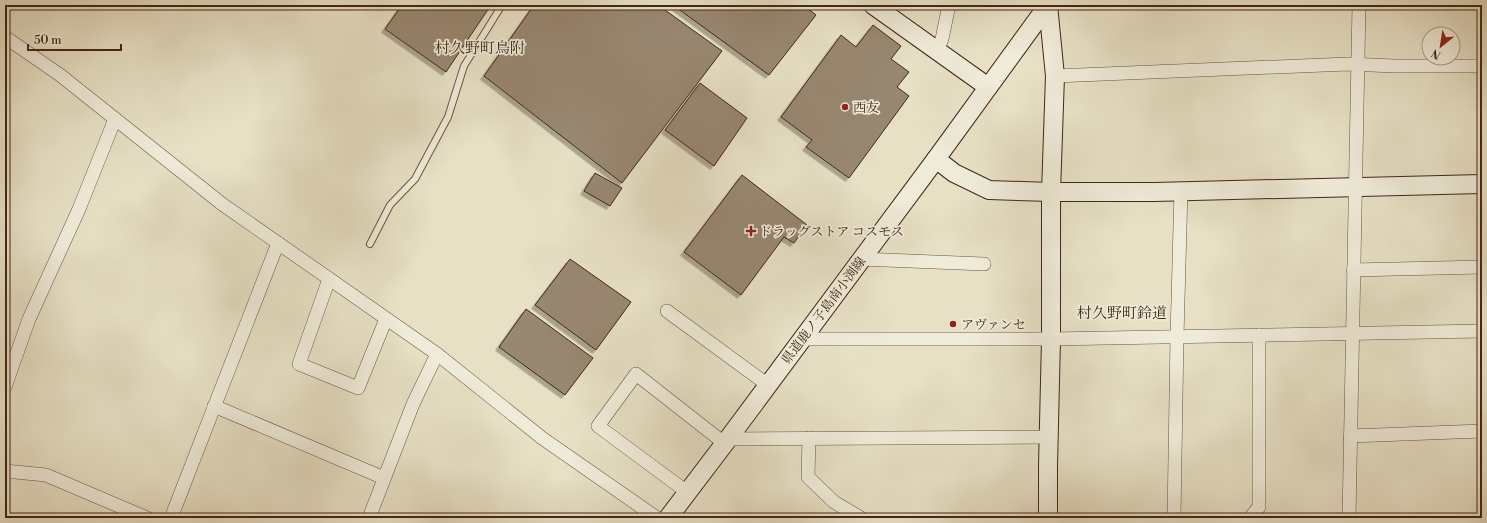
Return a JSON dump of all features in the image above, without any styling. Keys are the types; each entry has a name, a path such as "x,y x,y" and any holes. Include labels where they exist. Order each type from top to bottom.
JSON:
{"street":[{"path":"873,5 988,87"},
{"path":"937,51 942,39 949,5"},
{"path":"1048,5 1055,76 1051,192 1051,339 1048,437 1048,518"},
{"name":"県道鹿ノ子島南小渕線","path":"668,518 936,159 1048,5"},
{"path":"1349,518 1359,5"},
{"path":"5,37 60,76 222,204 437,354 542,438 657,518"},
{"path":"1055,76 1348,64 1482,66"},
{"path":"5,387 29,319 80,208 115,119"},
{"path":"936,159 954,172 989,190 1051,192 1482,184"},
{"path":"1174,518 1181,190"},
{"path":"171,518 278,243"},
{"path":"861,259 984,264"},
{"path":"1353,270 1482,267"},
{"path":"329,279 299,364 358,388 386,319"},
{"path":"667,311 768,385"},
{"path":"801,339 1051,339 1482,331"},
{"path":"1250,518 1259,507 1259,335"},
{"path":"369,518 413,404 437,354"},
{"path":"688,492 598,426 636,374 726,441 809,438 1048,437"},
{"path":"214,406 384,478"},
{"path":"1350,436 1482,431"},
{"path":"809,438 808,477 834,502 861,518"},
{"path":"5,470 46,475 148,518"}],"lane":[{"path":"370,244 390,205 415,179 448,117 464,66 502,5"}],"building":[{"path":"402,5 491,5 446,72 385,29"},
{"path":"534,5 658,5 722,51 622,183 484,76"},
{"path":"673,5 803,5 816,15 769,75"},
{"name":"西友","path":"873,25 901,46 891,59 909,72 897,87 909,96 849,178 806,147 812,140 781,117 841,35 856,47"},
{"path":"700,83 747,118 714,166 665,130"},
{"path":"595,173 622,188 610,206 584,191"},
{"name":"ドラッグストア コスモス","path":"742,175 807,225 794,243 784,237 741,295 684,252"},
{"path":"570,259 631,302 596,350 535,305"},
{"path":"526,309 593,358 565,395 499,347"}],"place":[{"name":"西友","path":"845,107"},
{"name":"ドラッグストア コスモス","path":"751,231"},
{"name":"アヴァンセ","path":"953,324"}],"district":[{"name":"村久野町鳥附","path":"480,48"},
{"name":"村久野町鈴道","path":"1122,313"}]}
